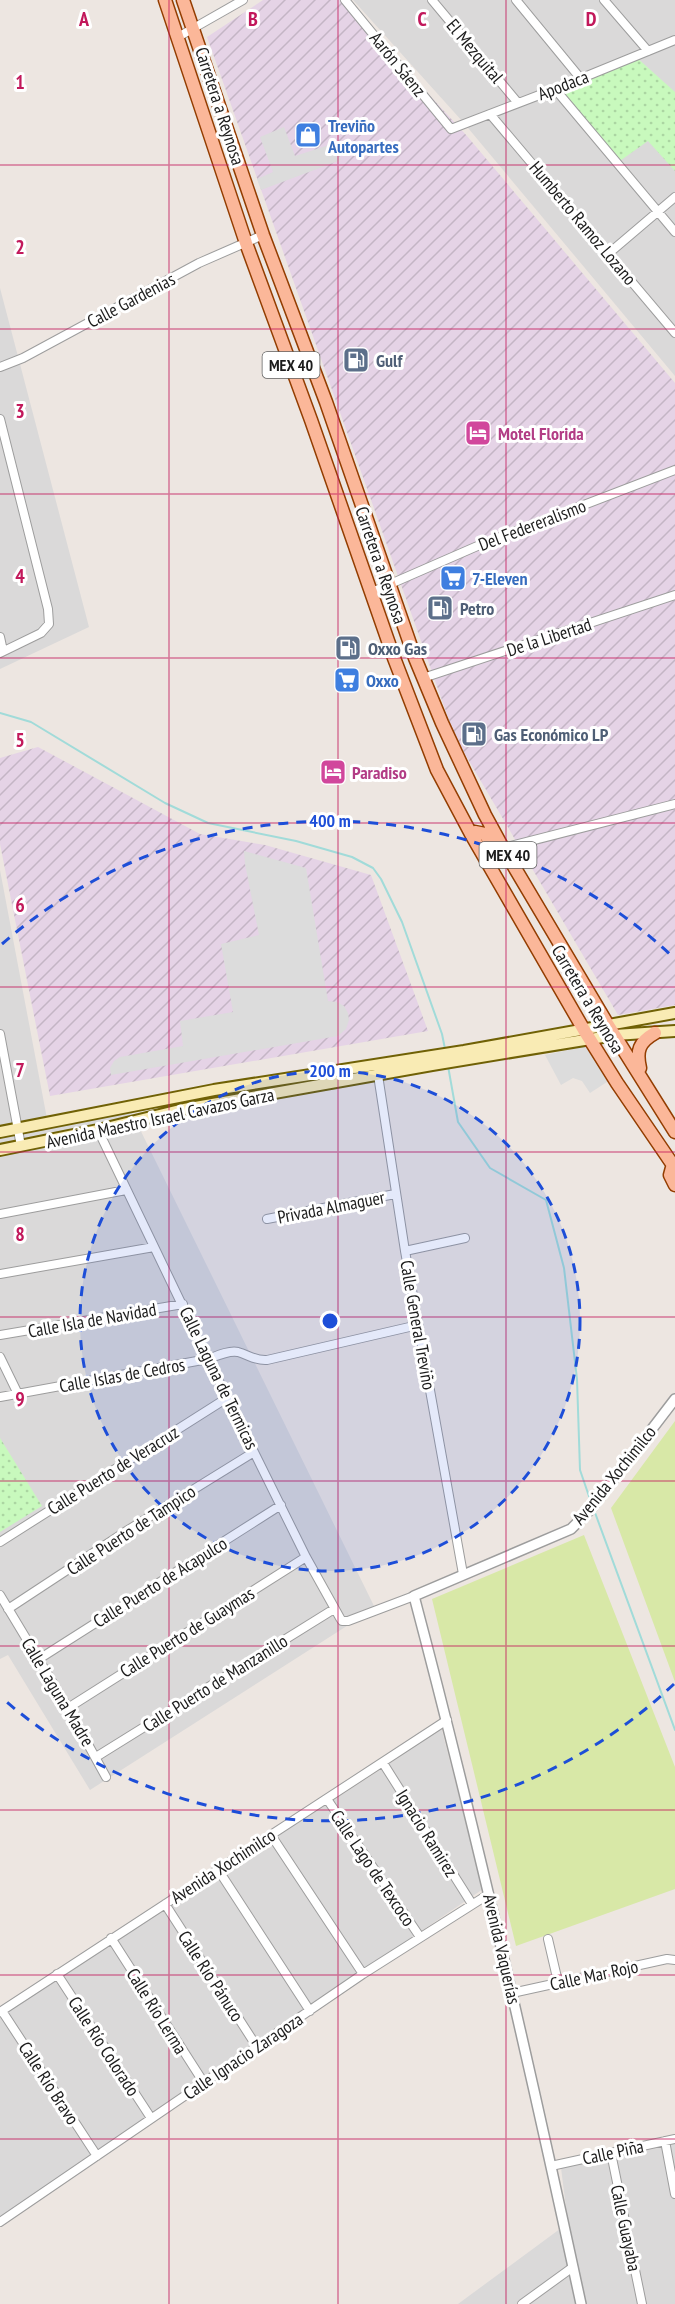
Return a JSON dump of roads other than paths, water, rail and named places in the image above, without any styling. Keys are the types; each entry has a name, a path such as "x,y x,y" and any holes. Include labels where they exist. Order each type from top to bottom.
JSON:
{"main road":[{"name":"Carretera a Reynosa","path":"165,0 246,243 429,751 471,834 587,1035 674,1166"},
{"name":"Carretera a Reynosa","path":"183,0 263,235 326,402 423,678 459,763 504,848 675,1132"},
{"path":"471,834 481,832 488,838 566,964 582,981"},
{"name":"Avenida Maestro Israel Cavazos Garza","path":"0,1132 214,1090 432,1061 587,1035 675,1013"},
{"name":"Avenida Maestro Israel Cavazos Garza","path":"612,1030 655,1033 675,1031"},
{"path":"641,1076 639,1048 645,1038 655,1033"},
{"name":"Avenida Maestro Israel Cavazos Garza","path":"0,1150 99,1130 184,1109 378,1075 432,1061"},
{"path":"674,1166 670,1175 675,1185"}],"street":[{"path":"178,37 243,0"},
{"name":"Aarón Sáenz","path":"345,0 451,129"},
{"name":"El Mezquital","path":"432,0 518,103"},
{"path":"516,0 581,79"},
{"path":"604,0 648,51"},
{"name":"Apodaca","path":"451,129 675,40"},
{"path":"555,89 675,232"},
{"name":"Humberto Ramoz Lozano","path":"490,114 675,333"},
{"path":"608,254 675,197"},
{"name":"Calle Gardenias","path":"0,367 23,358 199,263 263,235"},
{"path":"0,419 48,609 49,624 41,633 2,652 0,637"},
{"name":"Del Federeralismo","path":"372,592 482,544 675,470"},
{"name":"De la Libertad","path":"423,678 675,595"},
{"path":"504,848 675,804"},
{"path":"0,1035 21,1146"},
{"name":"Calle General Treviño","path":"378,1075 395,1194 463,1574"},
{"name":"Calle Laguna de Termicas","path":"99,1130 126,1190 306,1557 334,1609 345,1622"},
{"path":"0,1214 126,1190"},
{"name":"Privada Almaguer","path":"267,1219 395,1194"},
{"path":"405,1251 465,1238"},
{"path":"0,1274 154,1247"},
{"name":"Calle Isla de Navidad","path":"0,1335 183,1304"},
{"name":"Calle Islas de Cedros","path":"0,1397 237,1352 258,1360 267,1360 418,1325"},
{"path":"0,1357 18,1394"},
{"name":"Calle Puerto de Veracruz","path":"0,1542 227,1398"},
{"name":"Avenida Xochimilco","path":"345,1622 560,1535 578,1523 675,1399"},
{"name":"Calle Puerto de Tampico","path":"8,1609 128,1530 254,1452"},
{"name":"Calle Puerto de Acapulco","path":"39,1659 281,1505"},
{"name":"Calle Puerto de Guaymas","path":"68,1708 306,1557"},
{"name":"Calle Laguna Madre","path":"0,1595 68,1708 106,1778"},
{"name":"Avenida Vaquerías","path":"414,1596 489,1894 581,2304"},
{"name":"Calle Puerto de Manzanillo","path":"96,1757 334,1609"},
{"name":"Avenida Xochimilco","path":"1,2011 111,1938 219,1871 447,1720"},
{"name":"Ignacio Ramirez","path":"383,1763 472,1904"},
{"name":"Calle Lago de Texcoco","path":"327,1799 420,1937"},
{"path":"271,1835 363,1974"},
{"path":"219,1871 310,2011"},
{"name":"Calle Ignacio Zaragoza","path":"0,2222 363,1974 489,1894"},
{"name":"Calle Río Pánuco","path":"165,1904 257,2047"},
{"name":"Calle Río Lerma","path":"111,1938 204,2084"},
{"path":"548,1939 558,1982"},
{"name":"Calle Mar Rojo","path":"512,1993 667,1959 675,1960"},
{"name":"Calle Río Colorado","path":"57,1974 151,2118"},
{"name":"Calle Río Bravo","path":"1,2011 97,2156"},
{"name":"Calle Piña","path":"551,2166 675,2139"},
{"path":"664,2141 675,2194"},
{"name":"Calle Guayaba","path":"611,2153 642,2304"},
{"path":"522,2304 573,2267"}],"waterway":[{"path":"0,713 31,722 165,803 208,823 296,841 352,857 373,868 381,879 402,922 442,1034 445,1049"},
{"path":"448,1066 458,1122 490,1168 546,1200 564,1268 577,1379 580,1470 591,1502"},
{"path":"594,1510 675,1730"}],"place":[{"name":"Treviño Autopartes","path":"308,135"},
{"name":"Gulf","path":"356,360"},
{"name":"Motel Florida","path":"478,433"},
{"name":"7-Eleven","path":"453,578"},
{"name":"Petro","path":"440,608"},
{"name":"Oxxo Gas","path":"348,648"},
{"name":"Oxxo","path":"347,680"},
{"name":"Gas Económico LP","path":"474,734"},
{"name":"Paradiso","path":"333,772"}]}
